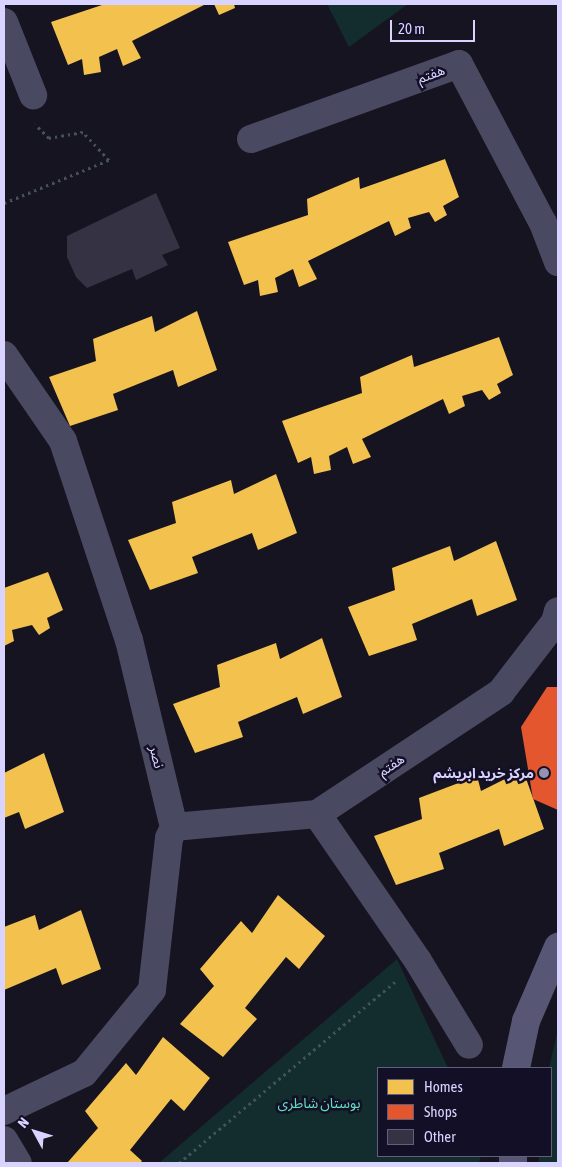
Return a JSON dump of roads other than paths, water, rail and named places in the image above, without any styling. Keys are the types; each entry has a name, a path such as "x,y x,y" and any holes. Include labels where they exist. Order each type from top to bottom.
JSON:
{"main road":[{"path":"516,1067 526,1020 558,947"}],"street":[{"path":"4,22 33,94"},
{"name":"هفتم","path":"251,140 459,64 542,223 558,262"},
{"name":"نصر","path":"4,355 63,441 129,640 174,827 169,838 152,990 84,1073 4,1111"},
{"name":"هفتم","path":"174,827 317,814 501,692 555,622 558,611"},
{"path":"317,814 418,961 469,1045"},
{"path":"4,1140 18,1163"}],"place":[{"name":"مرکز خرید ابریشم","path":"544,773"}],"park label":[{"name":"بوستان شاطری","path":"319,1103"}]}
